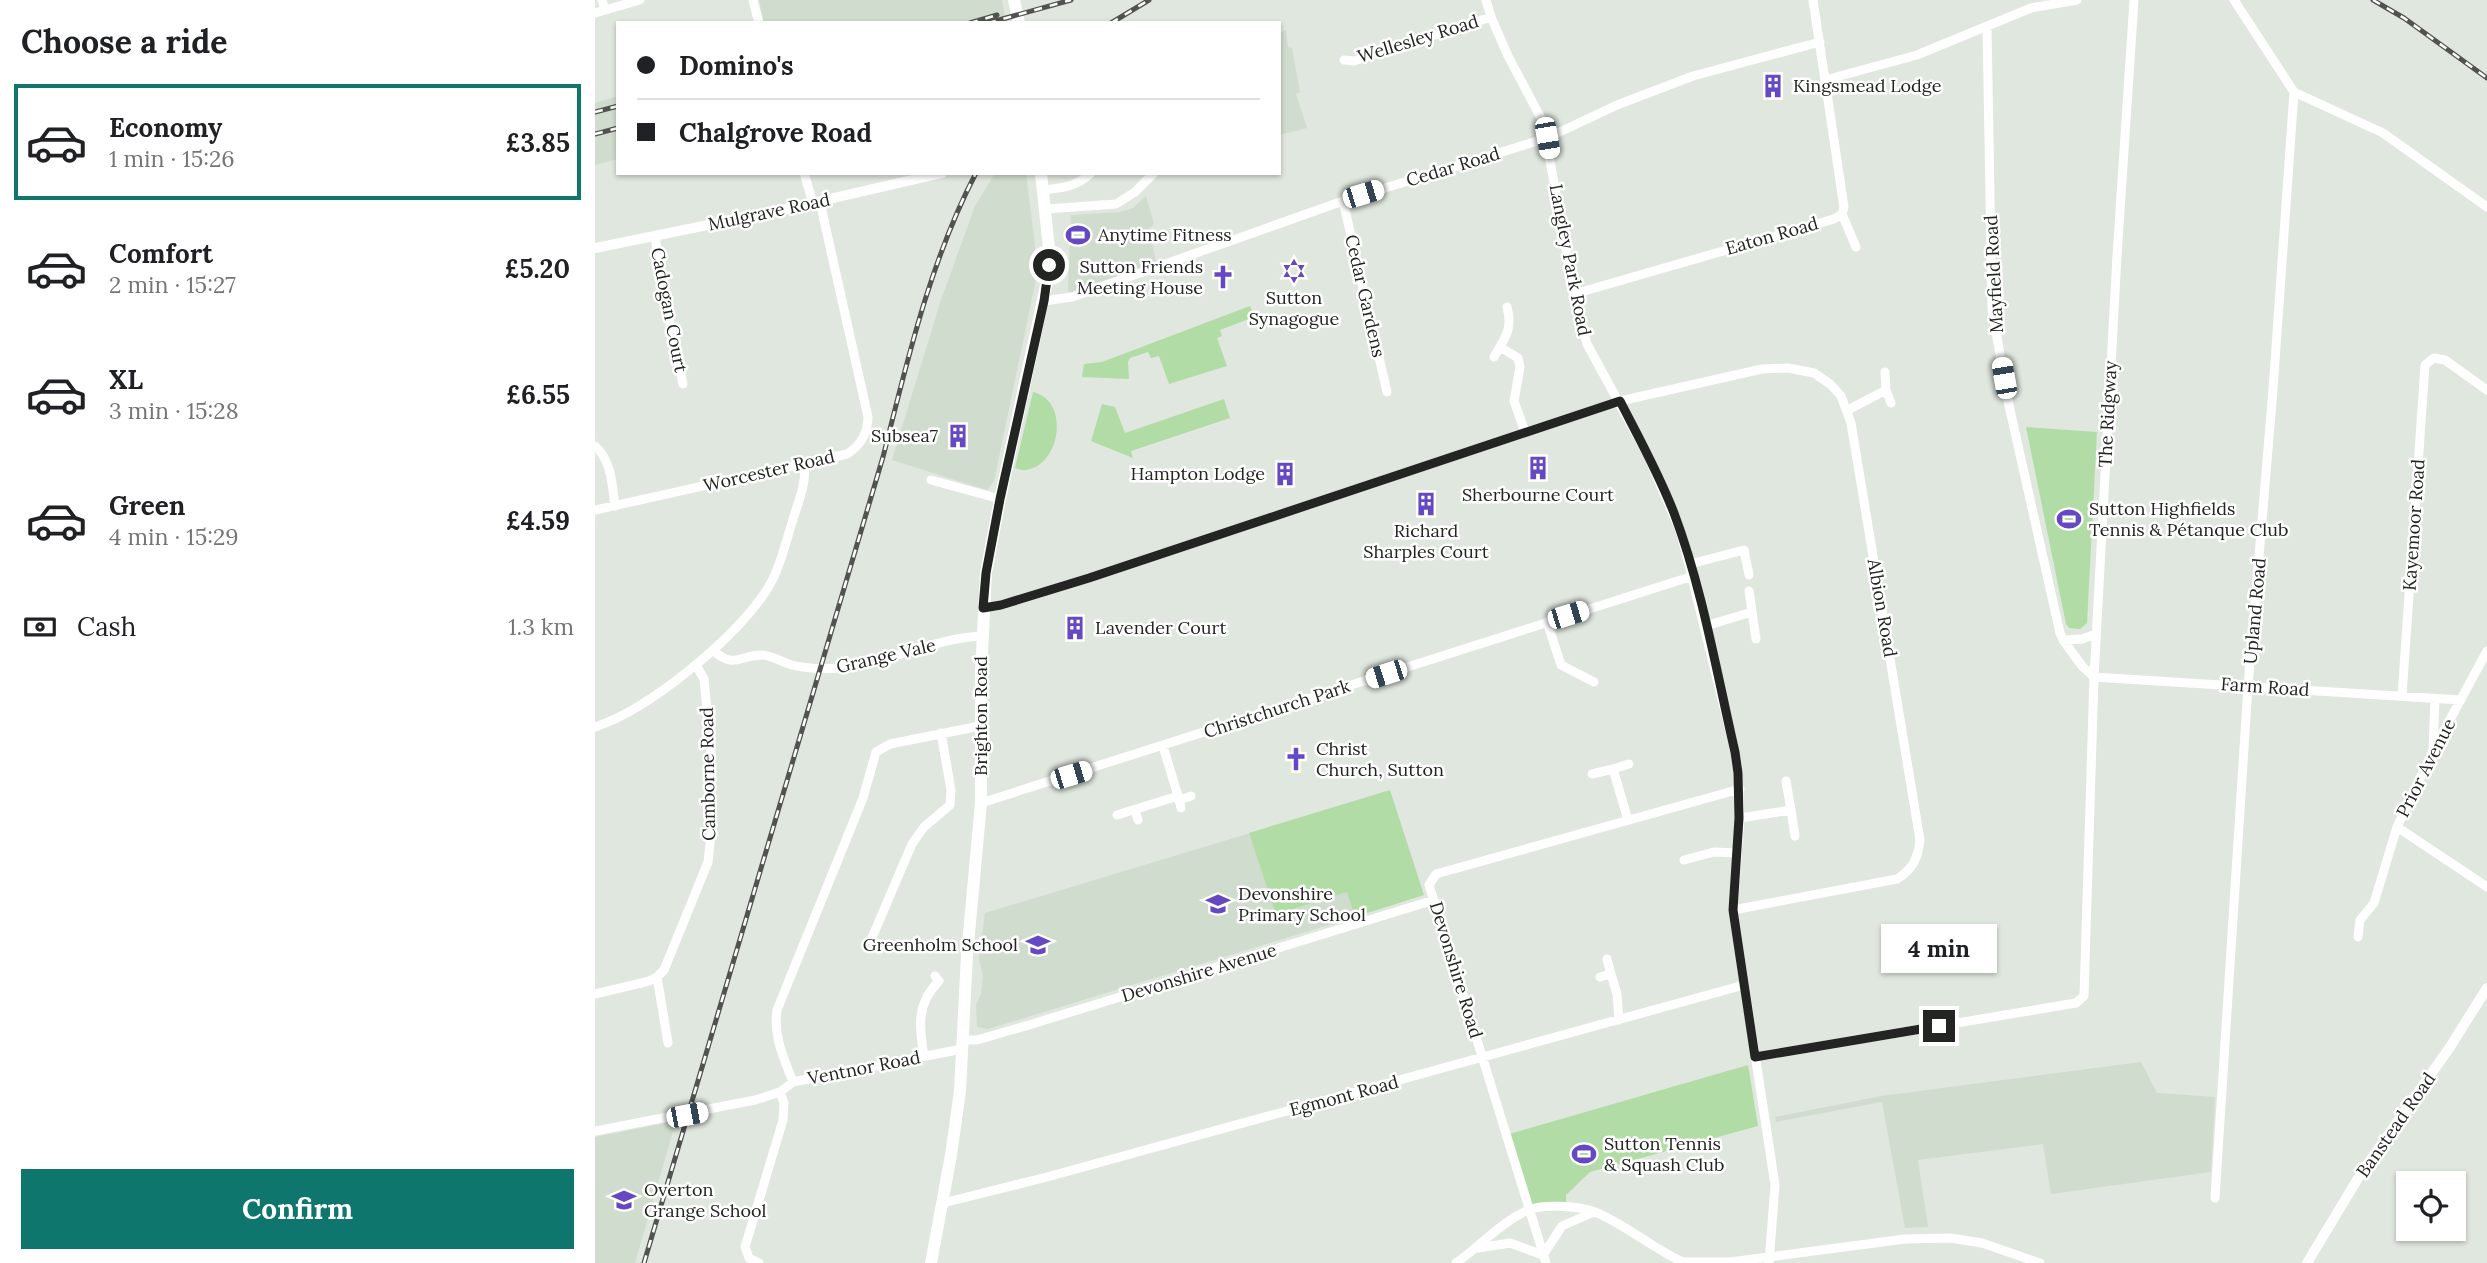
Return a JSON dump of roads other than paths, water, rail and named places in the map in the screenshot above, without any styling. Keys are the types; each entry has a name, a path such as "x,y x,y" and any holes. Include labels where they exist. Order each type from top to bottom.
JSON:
{"main road":[{"path":"1014,0 1019,21"},
{"name":"Brighton Road","path":"931,1263 957,1115 967,955 981,803 980,726 986,573 1044,301 1049,250 1041,175"}],"street":[{"path":"602,0 605,10"},
{"path":"595,13 640,0"},
{"path":"753,0 758,21"},
{"name":"Langley Park Road","path":"1486,0 1490,17 1536,106 1547,138 1574,294 1587,344 1620,401 1674,514 1690,564 1735,752 1739,818 1733,910 1775,1185 1769,1259"},
{"name":"Eaton Road","path":"1574,294 1834,219 1842,214 1844,208 1813,0"},
{"path":"1825,80 1917,55 2032,8 2077,0"},
{"name":"The Ridgway","path":"1755,1057 2045,1009 2076,1003 2084,996 2096,634 2134,0"},
{"path":"2234,0 2294,92 2383,133 2487,207"},
{"name":"Wellesley Road","path":"1344,60 1354,61 1490,17"},
{"name":"Mayfield Road","path":"1987,27 1992,309 2008,401 2057,624 2063,640 2082,666 2094,677"},
{"name":"Cedar Road","path":"1044,301 1072,297 1343,201 1547,138 1683,79 1820,42"},
{"name":"Upland Road","path":"2215,1198 2248,686 2294,92"},
{"name":"Worcester Road","path":"595,510 851,452 862,440 869,422 817,202 805,175"},
{"name":"Mulgrave Road","path":"595,248 933,175"},
{"path":"1043,190 1067,188 1080,183 1089,175"},
{"path":"1046,209 1116,204 1135,192 1152,175"},
{"name":"Cedar Gardens","path":"1343,201 1387,392"},
{"path":"1842,214 1856,247"},
{"name":"Cadogan Court","path":"655,236 663,292 683,384"},
{"path":"1494,357 1509,331 1511,320 1507,307"},
{"path":"1500,347 1518,358 1520,367 1514,401 1525,432"},
{"name":"Kayemoor Road","path":"2402,696 2425,365 2434,358 2445,360 2487,390"},
{"name":"Albion Road","path":"983,608 1089,578 1620,401 1762,369 1788,368 1814,373 1830,384 1841,396 1848,410 1920,840 1919,849 1912,867 1897,879 1733,910"},
{"path":"1885,372 1886,390 1891,403"},
{"path":"1848,410 1886,390"},
{"path":"595,446 610,472 615,506"},
{"path":"595,727 650,698 696,665 738,624 769,585 785,546 800,496 804,464"},
{"path":"931,480 1000,499"},
{"path":"1690,564 1743,545 1749,575"},
{"name":"Christchurch Park","path":"981,803 1693,576"},
{"path":"1749,591 1756,639"},
{"path":"1705,626 1752,612"},
{"path":"1547,622 1561,665 1594,682"},
{"path":"2063,640 2082,639 2096,634"},
{"name":"Grange Vale","path":"713,650 720,657 733,662 761,655 796,666 828,668 859,665 962,638 982,636"},
{"name":"Prior Avenue","path":"2487,651 2396,827 2487,887"},
{"name":"Camborne Road","path":"657,977 664,970 708,862 711,835 711,753 704,679 696,665"},
{"name":"Farm Road","path":"2094,677 2461,700"},
{"path":"2433,751 2435,699"},
{"path":"793,1083 778,1042 777,1010 863,792 876,752 882,747 980,726"},
{"path":"871,940 912,844 924,827 950,805 951,790 941,733"},
{"path":"1163,746 1179,801"},
{"path":"1592,774 1629,764"},
{"path":"1613,769 1628,820"},
{"path":"1786,781 1795,836"},
{"name":"Devonshire Road","path":"1544,1259 1429,885 1436,874 1739,789"},
{"path":"1117,815 1191,796"},
{"path":"1135,810 1138,820"},
{"path":"1739,818 1791,810"},
{"path":"2358,937 2360,920 2374,903 2396,827"},
{"path":"1684,860 1714,852 1737,853"},
{"path":"820,876 829,880"},
{"name":"Devonshire Avenue","path":"962,1045 1434,900"},
{"path":"1607,959 1617,994 1619,1020"},
{"path":"1600,977 1611,974"},
{"path":"924,1056 920,1013 928,994 939,981 935,976"},
{"path":"595,994 657,977 668,1043"},
{"name":"Egmont Road","path":"943,1203 1047,1177 1744,985"},
{"name":"Banstead Road","path":"2307,1263 2360,1175 2450,1047 2487,988"},
{"name":"Ventnor Road","path":"595,1131 702,1112 769,1096 793,1083 924,1056 962,1045"},
{"path":"758,1263 749,1258 745,1247 783,1120 784,1103 780,1092"},
{"path":"1456,1263 1477,1248 1502,1224 1529,1209 1566,1207 1595,1212 1685,1262 1769,1259 1905,1239 1950,1238 1982,1243 2037,1263"},
{"path":"1477,1248 1510,1243 1544,1259 1562,1226 1595,1212"}],"railway":[{"path":"995,21 1071,0"},
{"path":"1114,21 1149,0"},
{"path":"2373,0 2404,18 2487,78"},
{"path":"977,21 997,15"},
{"path":"595,112 616,107"},
{"path":"595,134 616,129"},
{"path":"644,1263 883,457 921,312 945,241 975,175"}],"place":[{"name":"Kingsmead Lodge","path":"1773,86"},
{"name":"Anytime Fitness","path":"1078,235"},
{"name":"Sutton Synagogue","path":"1294,271"},
{"name":"Sutton Friends Meeting House","path":"1223,277"},
{"name":"Subsea7","path":"958,436"},
{"name":"Sherbourne Court","path":"1538,468"},
{"name":"Hampton Lodge","path":"1285,474"},
{"name":"Richard Sharples Court","path":"1426,504"},
{"name":"Sutton Highfields Tennis & Pétanque Club","path":"2069,519"},
{"name":"Lavender Court","path":"1075,628"},
{"name":"Christ Church, Sutton","path":"1296,759"},
{"name":"Devonshire Primary School","path":"1218,904"},
{"name":"Greenholm School","path":"1038,945"},
{"name":"Sutton Tennis & Squash Club","path":"1584,1154"},
{"name":"Overton Grange School","path":"624,1200"}]}
